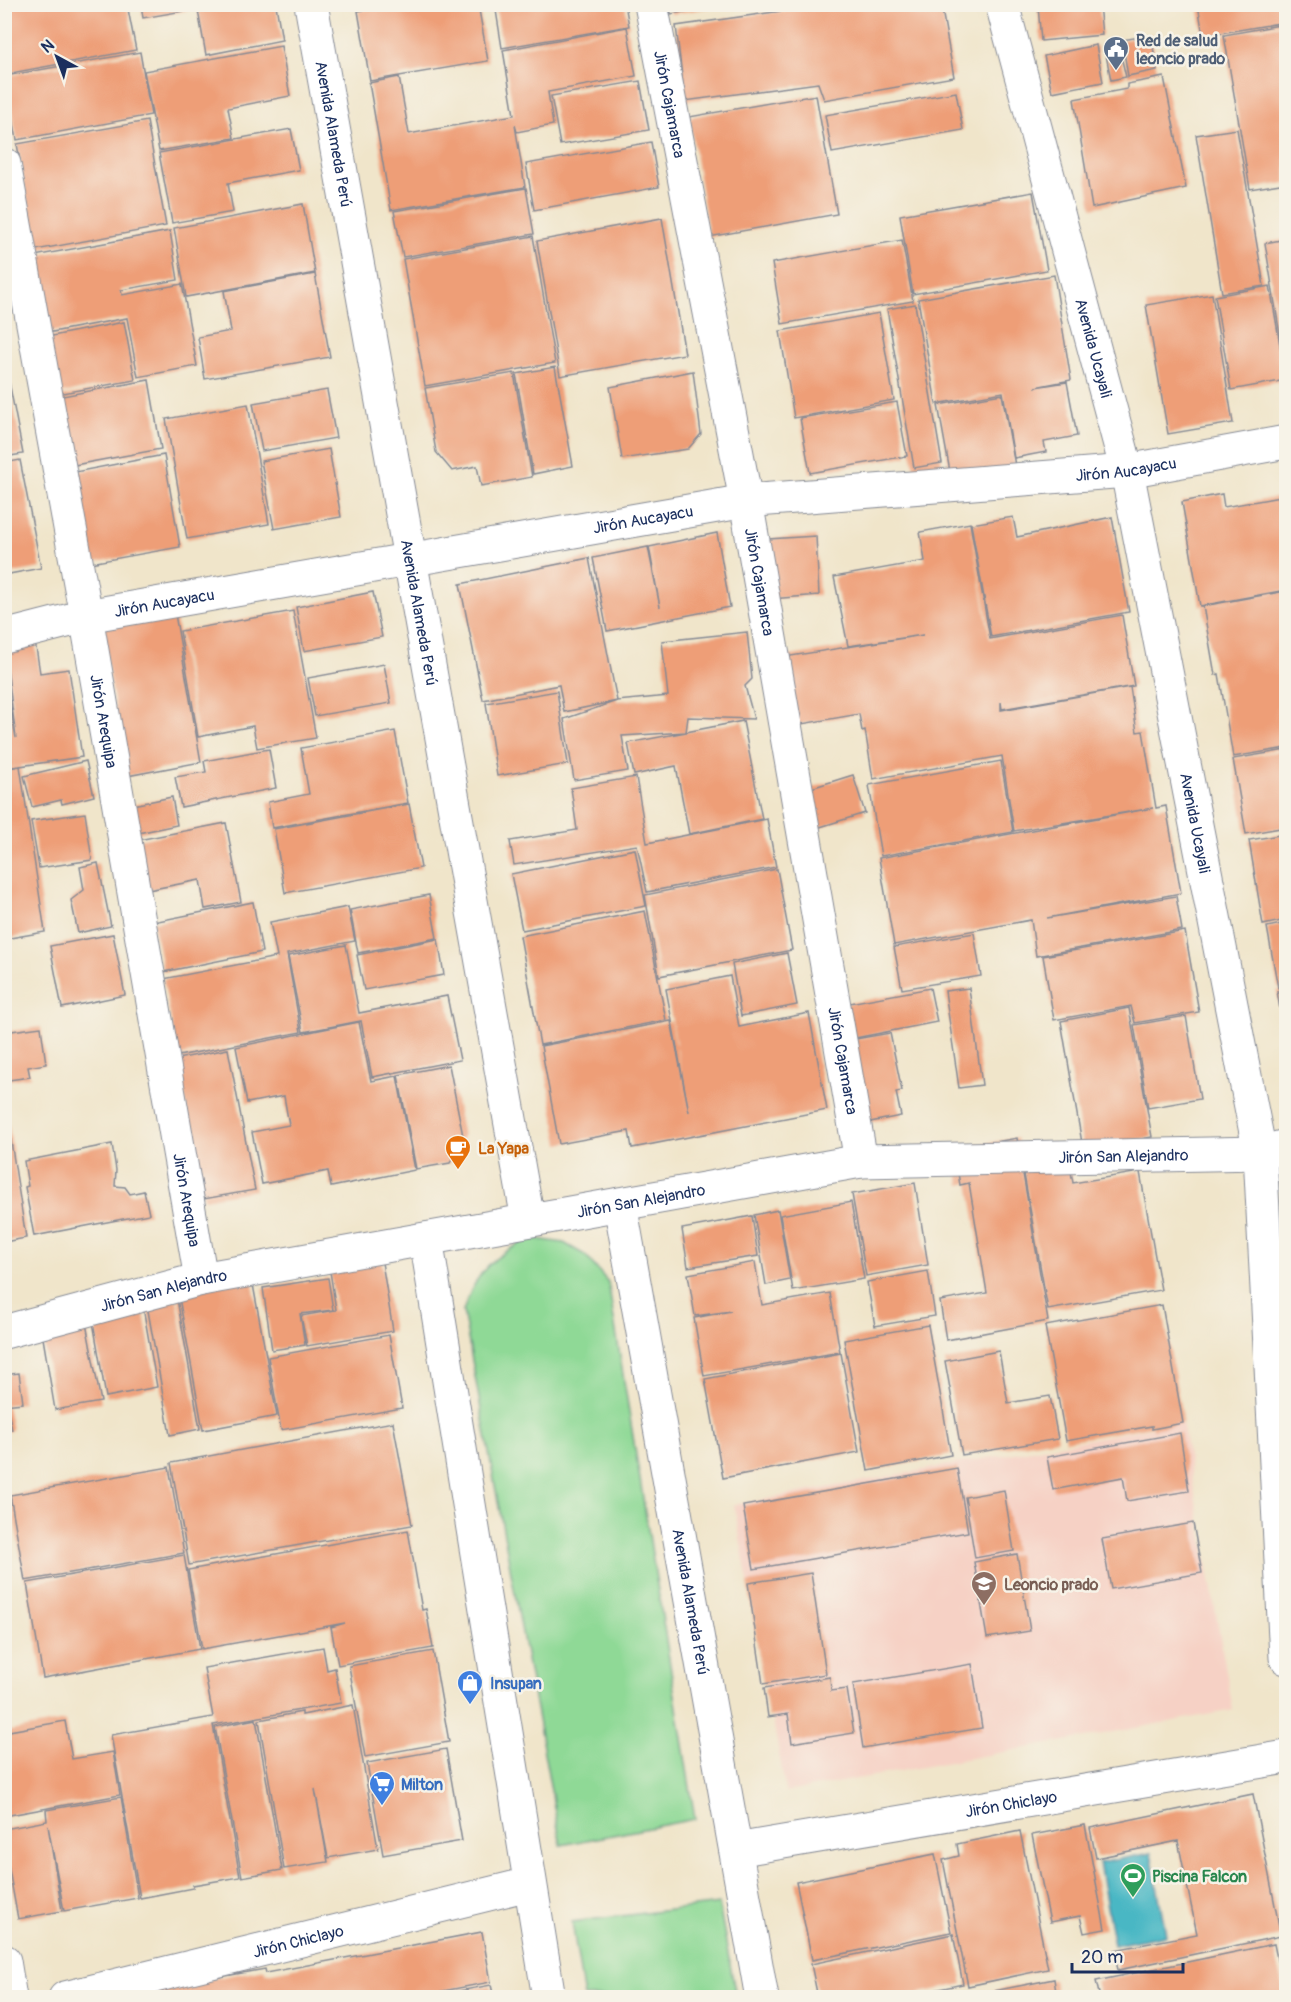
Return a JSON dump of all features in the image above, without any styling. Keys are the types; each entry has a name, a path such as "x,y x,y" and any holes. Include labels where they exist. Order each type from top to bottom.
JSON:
{"main road":[{"name":"Avenida Alameda Perú","path":"311,4 528,1221"},
{"name":"Jirón Cajamarca","path":"651,4 746,501 861,1161"},
{"name":"Avenida Ucayali","path":"1002,4 1127,471 1273,1150 1287,1658"},
{"name":"Jirón Arequipa","path":"4,164 86,616 201,1279"},
{"name":"Jirón Aucayacu","path":"4,637 86,616 746,501 1127,471 1287,442"},
{"name":"Jirón San Alejandro","path":"4,1332 201,1279 861,1161 1273,1150"},
{"name":"Avenida Alameda Perú","path":"620,1204 762,1998"},
{"path":"426,1239 549,1998"},
{"name":"Jirón Chiclayo","path":"736,1850 1287,1757"},
{"name":"Jirón Chiclayo","path":"65,1998 529,1884"},
{"path":"4,1962 10,1998"}],"shaded area":[{"name":"Leoncio prado","path":"1182,1422 1233,1710 786,1792 734,1505"}],"green space":[{"path":"530,1238 564,1243 585,1255 608,1282 695,1819 561,1845 463,1311 474,1284 488,1266 505,1252"},
{"path":"719,1904 736,1997 584,1997 572,1922"}],"water":[{"name":"Piscina Falcon","path":"1151,1853 1166,1935 1114,1945 1099,1863"}],"building":[{"path":"4,4 127,4 136,50 6,74"},
{"path":"141,4 194,4 195,9 143,18"},
{"path":"362,4 381,4 381,6 363,9"},
{"path":"396,4 478,4 488,61 370,81 358,11"},
{"path":"495,4 625,4 629,26 502,48"},
{"path":"670,4 720,4 720,6 671,14"},
{"path":"831,4 941,4 954,77 824,100 818,83 685,101 676,26"},
{"path":"1099,4 1102,35 1041,41 1038,6"},
{"path":"1198,4 1286,4 1286,22 1203,36"},
{"path":"197,5 276,5 282,40 206,55"},
{"path":"1286,24 1286,183 1250,189 1224,35"},
{"path":"627,27 636,76 548,92 553,125 517,132 515,125 525,187 391,210 369,83 399,77 409,134 514,115 503,50"},
{"path":"1151,35 1157,70 1128,76 1122,40"},
{"path":"1096,45 1103,82 1052,92 1044,56"},
{"path":"281,46 290,96 228,108 234,138 159,151 144,71"},
{"path":"140,52 151,115 17,140 5,76"},
{"path":"1120,52 1126,77 1111,80 1106,55"},
{"path":"1164,77 1186,188 1092,208 1074,99 1127,89 1127,84"},
{"path":"640,81 649,130 560,145 551,96"},
{"path":"956,92 963,130 832,153 825,115"},
{"path":"816,95 837,214 709,237 689,117"},
{"path":"147,121 166,226 36,250 17,144"},
{"path":"291,129 299,170 228,183 233,212 172,223 159,153"},
{"path":"1237,129 1264,286 1222,293 1196,135"},
{"path":"651,142 659,187 534,210 526,164"},
{"path":"526,188 534,234 403,257 394,211"},
{"path":"1033,192 1047,270 913,294 900,215"},
{"path":"303,204 315,273 186,297 174,228"},
{"path":"662,218 685,354 560,376 537,241"},
{"path":"170,231 178,280 121,290 122,295 182,284 197,366 138,377 127,318 47,333 34,256"},
{"path":"533,236 555,363 425,386 403,259"},
{"path":"1286,239 1286,365 1285,365 1265,243"},
{"path":"902,240 913,301 782,324 772,263"},
{"path":"315,274 330,357 205,379 198,337 231,331 224,291"},
{"path":"1054,275 1071,380 1035,387 1067,382 1077,436 1044,442 1046,452 1014,458 1003,392 936,404 918,299"},
{"path":"1270,286 1286,380 1231,390 1215,296"},
{"path":"1212,294 1233,423 1168,434 1146,305"},
{"path":"915,304 942,463 914,468 887,309"},
{"path":"879,313 894,400 794,418 780,331"},
{"path":"124,322 135,380 58,394 47,337"},
{"path":"6,366 23,454 4,457 4,367"},
{"path":"555,367 573,466 533,474 516,374"},
{"path":"693,371 701,434 688,449 622,459 610,387"},
{"path":"514,373 532,477 481,486 477,466 452,471 436,452 425,388"},
{"path":"149,380 161,449 69,466 57,397"},
{"path":"327,390 336,438 262,451 253,403"},
{"path":"1002,394 1016,471 952,483 938,405"},
{"path":"897,402 907,456 810,473 800,418"},
{"path":"248,404 269,524 187,539 166,419"},
{"path":"329,449 341,517 274,529 261,461"},
{"path":"164,455 180,547 91,563 75,472"},
{"path":"20,460 41,568 4,575 4,463"},
{"path":"1222,494 1224,507 1286,496 1286,590 1200,606 1182,502"},
{"path":"1013,517 1017,537 1112,517 1129,612 991,637 971,524"},
{"path":"970,523 990,639 1122,615 1134,686 1002,709 1001,702 1001,710 1130,687 1137,732 1143,731 1156,808 1166,806 1181,893 1047,918 1176,896 1182,930 1036,956 1031,920 894,945 879,858 1153,808 1014,831 1002,756 873,779 865,730 862,731 859,714 796,725 784,657 923,635 848,646 834,577 925,561 920,532"},
{"path":"717,533 730,607 607,631 593,558 648,547 660,607 649,547"},
{"path":"816,536 819,595 771,599 768,539"},
{"path":"589,558 617,701 564,712 559,685 483,700 460,584"},
{"path":"1286,591 1286,748 1233,757 1219,674 1215,675 1203,606"},
{"path":"373,592 382,637 304,651 296,607"},
{"path":"293,611 316,738 257,748 253,726 198,737 180,631"},
{"path":"175,614 201,762 127,776 101,628"},
{"path":"747,632 752,679 745,686 754,719 688,717 686,732 622,736 628,771 574,780 564,719 617,701 668,696 662,641"},
{"path":"35,641 40,673 69,669 82,757 4,768 4,672 16,738 5,651"},
{"path":"384,664 391,703 315,716 308,678"},
{"path":"557,691 568,764 497,776 486,703"},
{"path":"743,721 762,819 689,834 676,766 634,775 628,743"},
{"path":"395,731 408,803 272,828 268,802 309,794 301,748"},
{"path":"269,749 276,788 181,807 175,777 206,772 204,761"},
{"path":"1286,750 1286,827 1246,834 1233,759"},
{"path":"86,761 94,796 62,804 61,800 32,807 24,776"},
{"path":"1001,761 1013,832 881,856 869,785"},
{"path":"20,766 45,932 4,939 4,769"},
{"path":"853,775 865,813 820,827 808,789"},
{"path":"636,777 647,843 767,819 776,867 647,892 637,845 514,865 510,841 577,830 571,788"},
{"path":"172,797 177,825 133,834 128,806"},
{"path":"409,804 421,868 285,893 274,829"},
{"path":"85,813 92,860 39,868 31,821"},
{"path":"226,823 241,902 205,909 200,880 148,890 138,840"},
{"path":"1286,834 1286,920 1263,925 1249,840"},
{"path":"635,849 646,906 522,930 511,874"},
{"path":"98,863 111,926 78,933 71,900 84,890 80,867"},
{"path":"777,869 792,950 659,976 645,895"},
{"path":"429,895 437,938 358,953 350,910"},
{"path":"253,902 262,952 163,972 153,922"},
{"path":"348,907 355,941 287,954 301,1032 178,1056 163,979 277,957 270,922"},
{"path":"645,911 666,1020 540,1045 520,936"},
{"path":"1286,923 1286,987 1278,988 1267,927"},
{"path":"1185,931 1199,1012 1135,1023 1131,1006 1054,1020 1043,956"},
{"path":"974,933 981,976 902,989 894,947"},
{"path":"113,934 125,995 62,1008 50,946"},
{"path":"438,939 444,975 364,990 357,955"},
{"path":"346,945 359,1013 447,996 460,1060 372,1077 361,1021 303,1032 288,956"},
{"path":"787,953 797,1005 741,1016 732,964"},
{"path":"730,976 739,1027 809,1013 827,1110 632,1148 629,1131 559,1144 541,1046 671,1021 689,1112 666,989"},
{"path":"930,988 937,1022 850,1039 844,1004"},
{"path":"969,988 982,1085 959,1088 945,991"},
{"path":"1286,989 1286,1039 1285,1039 1277,991"},
{"path":"1129,1008 1152,1137 1083,1149 1061,1021"},
{"path":"1186,1016 1200,1099 1148,1108 1134,1025"},
{"path":"359,1022 371,1081 397,1076 415,1170 331,1187 328,1171 262,1184 252,1132 289,1125 284,1096 247,1103 236,1047"},
{"path":"41,1027 46,1064 28,1067 30,1077 9,1080 8,1076 4,1077 4,1032"},
{"path":"890,1033 902,1091 896,1092 901,1116 865,1123 850,1040"},
{"path":"228,1049 255,1190 204,1199 177,1059"},
{"path":"449,1065 463,1136 450,1163 416,1169 398,1075"},
{"path":"4,1096 26,1238 4,1242"},
{"path":"1017,1138 1048,1321 946,1340 940,1301 987,1293 969,1183 960,1185 954,1149"},
{"path":"112,1144 116,1170 115,1186 125,1187 130,1194 144,1191 149,1214 34,1236 25,1187 28,1186 24,1161"},
{"path":"1066,1144 1073,1183 1140,1172 1161,1290 1048,1310 1020,1152"},
{"path":"915,1183 928,1265 866,1276 852,1194"},
{"path":"851,1202 864,1279 793,1291 780,1215"},
{"path":"778,1210 790,1280 766,1285 754,1215"},
{"path":"752,1216 758,1256 688,1267 682,1229"},
{"path":"1286,1244 1286,1273 1266,1280 1276,1248"},
{"path":"381,1256 393,1331 307,1346 301,1316 336,1310 329,1265"},
{"path":"755,1262 762,1305 830,1293 840,1352 704,1376 694,1318 731,1311 695,1316 688,1274"},
{"path":"928,1271 935,1316 875,1326 867,1282"},
{"path":"328,1278 333,1310 300,1314 305,1345 272,1350 263,1288"},
{"path":"252,1279 277,1416 203,1430 178,1292"},
{"path":"177,1299 200,1429 170,1435 147,1305"},
{"path":"1162,1305 1183,1423 1066,1441 1045,1326"},
{"path":"143,1307 157,1387 106,1397 92,1316"},
{"path":"85,1318 101,1402 55,1410 41,1326"},
{"path":"928,1325 951,1455 868,1471 844,1340"},
{"path":"389,1335 402,1408 281,1430 268,1357"},
{"path":"999,1351 1008,1403 1050,1396 1058,1439 962,1455 945,1361"},
{"path":"841,1353 859,1452 723,1478 705,1379"},
{"path":"19,1373 23,1403 4,1405 4,1375"},
{"path":"4,1406 7,1406 12,1430 4,1432"},
{"path":"393,1422 412,1525 189,1565 171,1463"},
{"path":"1180,1433 1189,1491 1127,1501 1123,1477 1053,1490 1047,1457"},
{"path":"169,1467 184,1553 25,1581 10,1495"},
{"path":"957,1468 968,1532 754,1569 743,1506"},
{"path":"1004,1490 1014,1551 975,1558 965,1497"},
{"path":"1193,1523 1202,1573 1111,1589 1102,1539"},
{"path":"408,1530 422,1610 426,1609 433,1648 338,1665 331,1627 345,1623 202,1649 188,1570"},
{"path":"1017,1554 1030,1631 987,1638 974,1562"},
{"path":"184,1555 200,1649 43,1678 27,1583"},
{"path":"811,1573 826,1674 763,1684 748,1583"},
{"path":"323,1647 327,1670 335,1668 341,1703 213,1725 240,1877 193,1885 193,1888 140,1898 111,1735 213,1717 204,1668"},
{"path":"433,1651 449,1742 365,1757 349,1666"},
{"path":"972,1664 982,1728 863,1748 853,1684"},
{"path":"830,1677 831,1691 847,1689 854,1733 792,1743 788,1714 768,1717 764,1688"},
{"path":"353,1705 378,1849 328,1858 315,1789 328,1862 284,1869 259,1720 302,1712 302,1715"},
{"path":"256,1719 282,1870 242,1877 215,1727"},
{"path":"65,1721 72,1759 113,1752 120,1795 4,1816 4,1732"},
{"path":"446,1749 462,1841 383,1855 367,1763"},
{"path":"1253,1794 1281,1936 1118,1970 1114,1950 1197,1934 1178,1841 1096,1858 1090,1828"},
{"path":"121,1797 138,1898 64,1911 48,1826 62,1911 18,1919 4,1842 4,1829 47,1821 46,1810"},
{"path":"1085,1825 1105,1929 1084,1933 1080,1916 1050,1922 1032,1835"},
{"path":"1020,1831 1048,1969 968,1986 943,1860 959,1856 957,1844"},
{"path":"935,1854 951,1932 812,1960 796,1882"},
{"path":"482,1932 491,1982 406,1998 156,1998 154,1989 265,1969 266,1973"},
{"path":"953,1934 963,1984 897,1998 818,1998 811,1964"},
{"path":"1274,1944 1285,1998 1100,1998 1096,1981"},
{"path":"1054,1979 1057,1998 968,1998 968,1996"},
{"path":"491,1985 494,1998 431,1998 431,1996"},
{"path":"153,1990 154,1998 121,1998"}],"place":[{"name":"Red de salud leoncio prado","path":"1116,72"},
{"name":"La Yapa","path":"458,1171"},
{"name":"Leoncio prado","path":"984,1607"},
{"name":"Insupan","path":"470,1706"},
{"name":"Milton","path":"382,1807"},
{"name":"Piscina Falcon","path":"1133,1899"}]}
